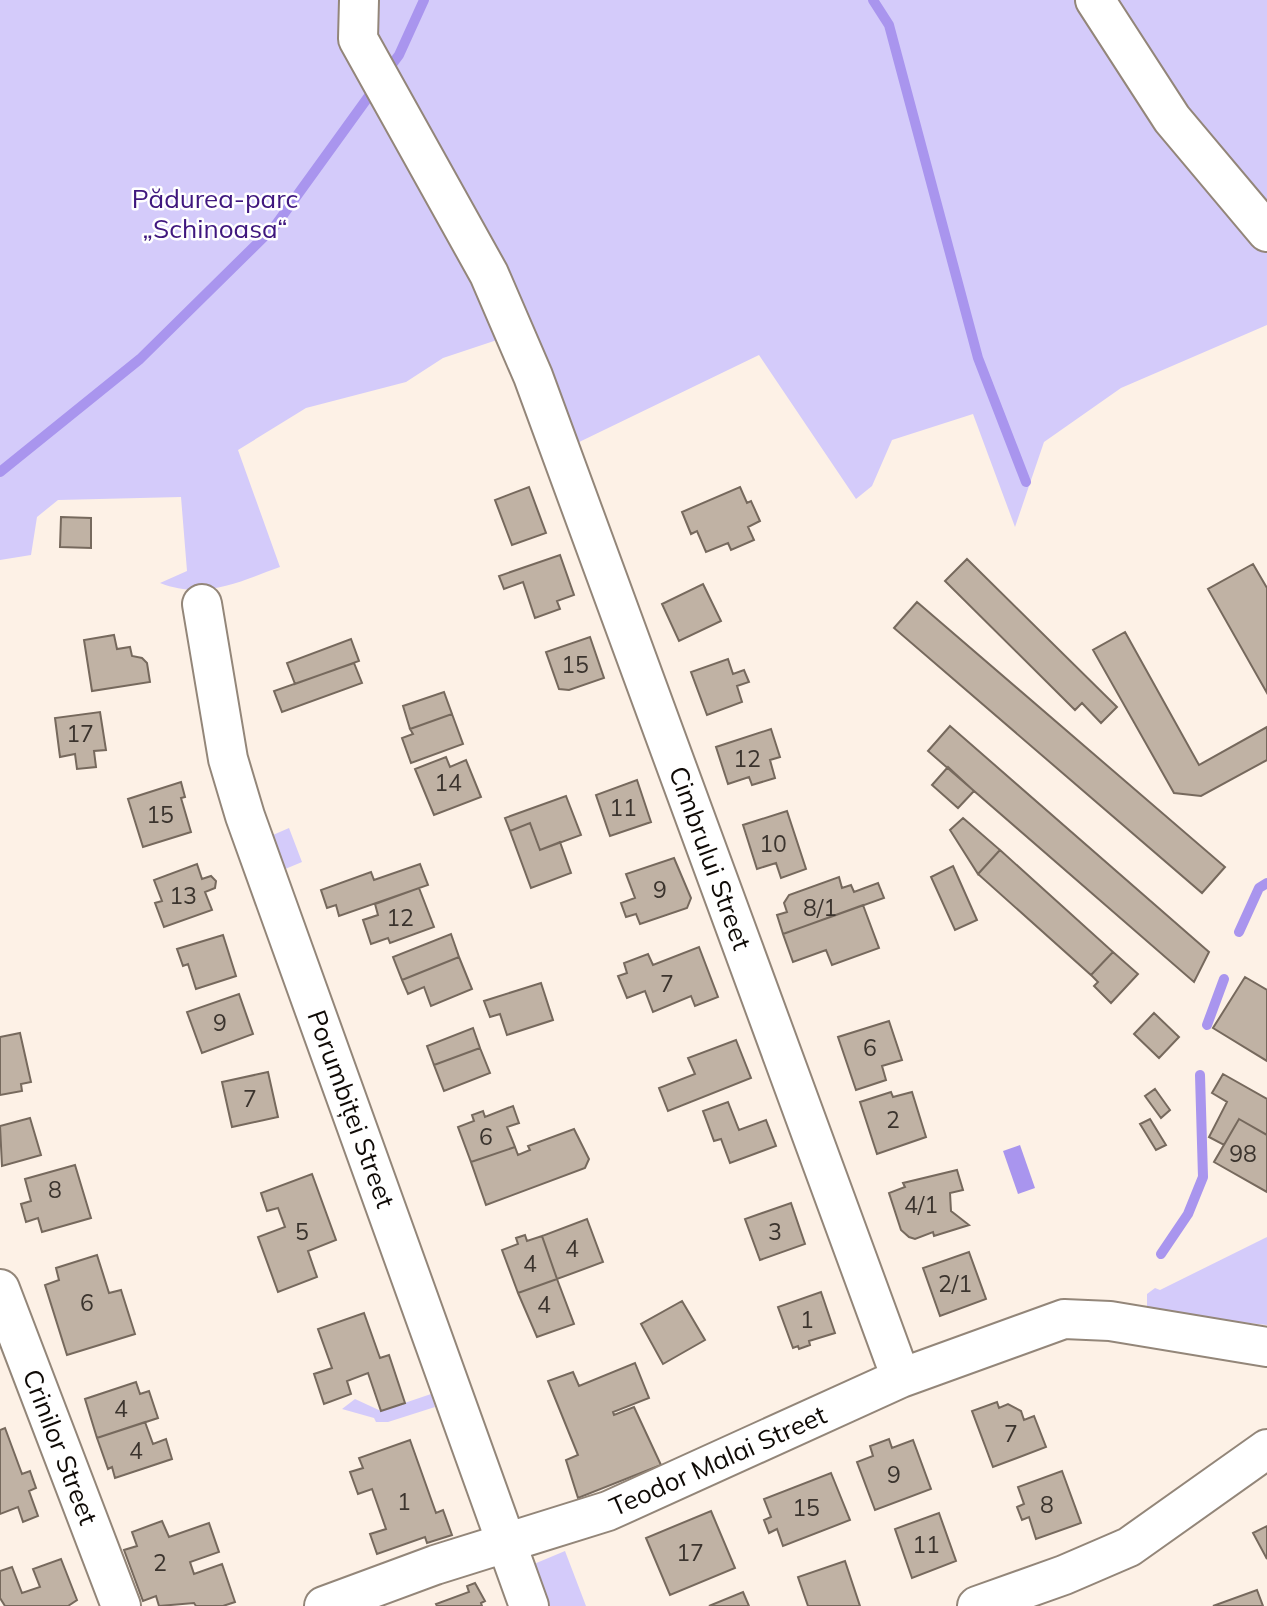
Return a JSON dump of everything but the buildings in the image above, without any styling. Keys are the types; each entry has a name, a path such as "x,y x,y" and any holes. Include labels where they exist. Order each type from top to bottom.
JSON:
{"street":[{"name":"Cimbrului Street","path":"359,0 358,39 489,274 533,376 901,1378"},
{"path":"1095,0 1172,119 1267,232"},
{"name":"Porumbiței Street","path":"202,604 221,723 244,816 529,1606"},
{"name":"Crinilor Street","path":"0,1289 121,1606"},
{"name":"Teodor Malai Street","path":"324,1606 435,1565 608,1511 901,1378 1064,1319 1110,1321 1267,1347"},
{"path":"977,1606 1065,1575 1129,1547 1267,1449"}],"green space":[{"name":"Pădurea-parc „Schinoasa“","path":"0,0 1267,0 1267,325 1121,388 1044,442 1015,527 973,414 892,440 872,486 856,499 759,355 573,445 497,340 443,358 406,382 306,408 238,450 280,567 235,583 206,589 191,590 160,583 187,571 181,497 58,500 37,517 31,555 0,560"},
{"path":"289,828 302,862 278,872 266,838"},
{"path":"1267,1237 1267,1325 1161,1313 1147,1309 1147,1294 1155,1288 1160,1290"},
{"path":"431,1394 435,1407 388,1422 376,1422 374,1418 342,1409 355,1399 381,1411"},
{"path":"565,1551 586,1606 550,1606 534,1564"}],"shaded area":[{"path":"1020,1145 1035,1188 1018,1194 1003,1151"}],"waterway":[{"path":"387,71 399,55 424,0"},
{"path":"873,0 889,25 978,358 1026,482"},
{"path":"0,472 140,359 275,226 374,89"},
{"path":"1239,932 1259,888 1267,883"},
{"path":"1207,1025 1224,979"},
{"path":"1161,1254 1188,1214 1203,1177 1200,1075"}]}
